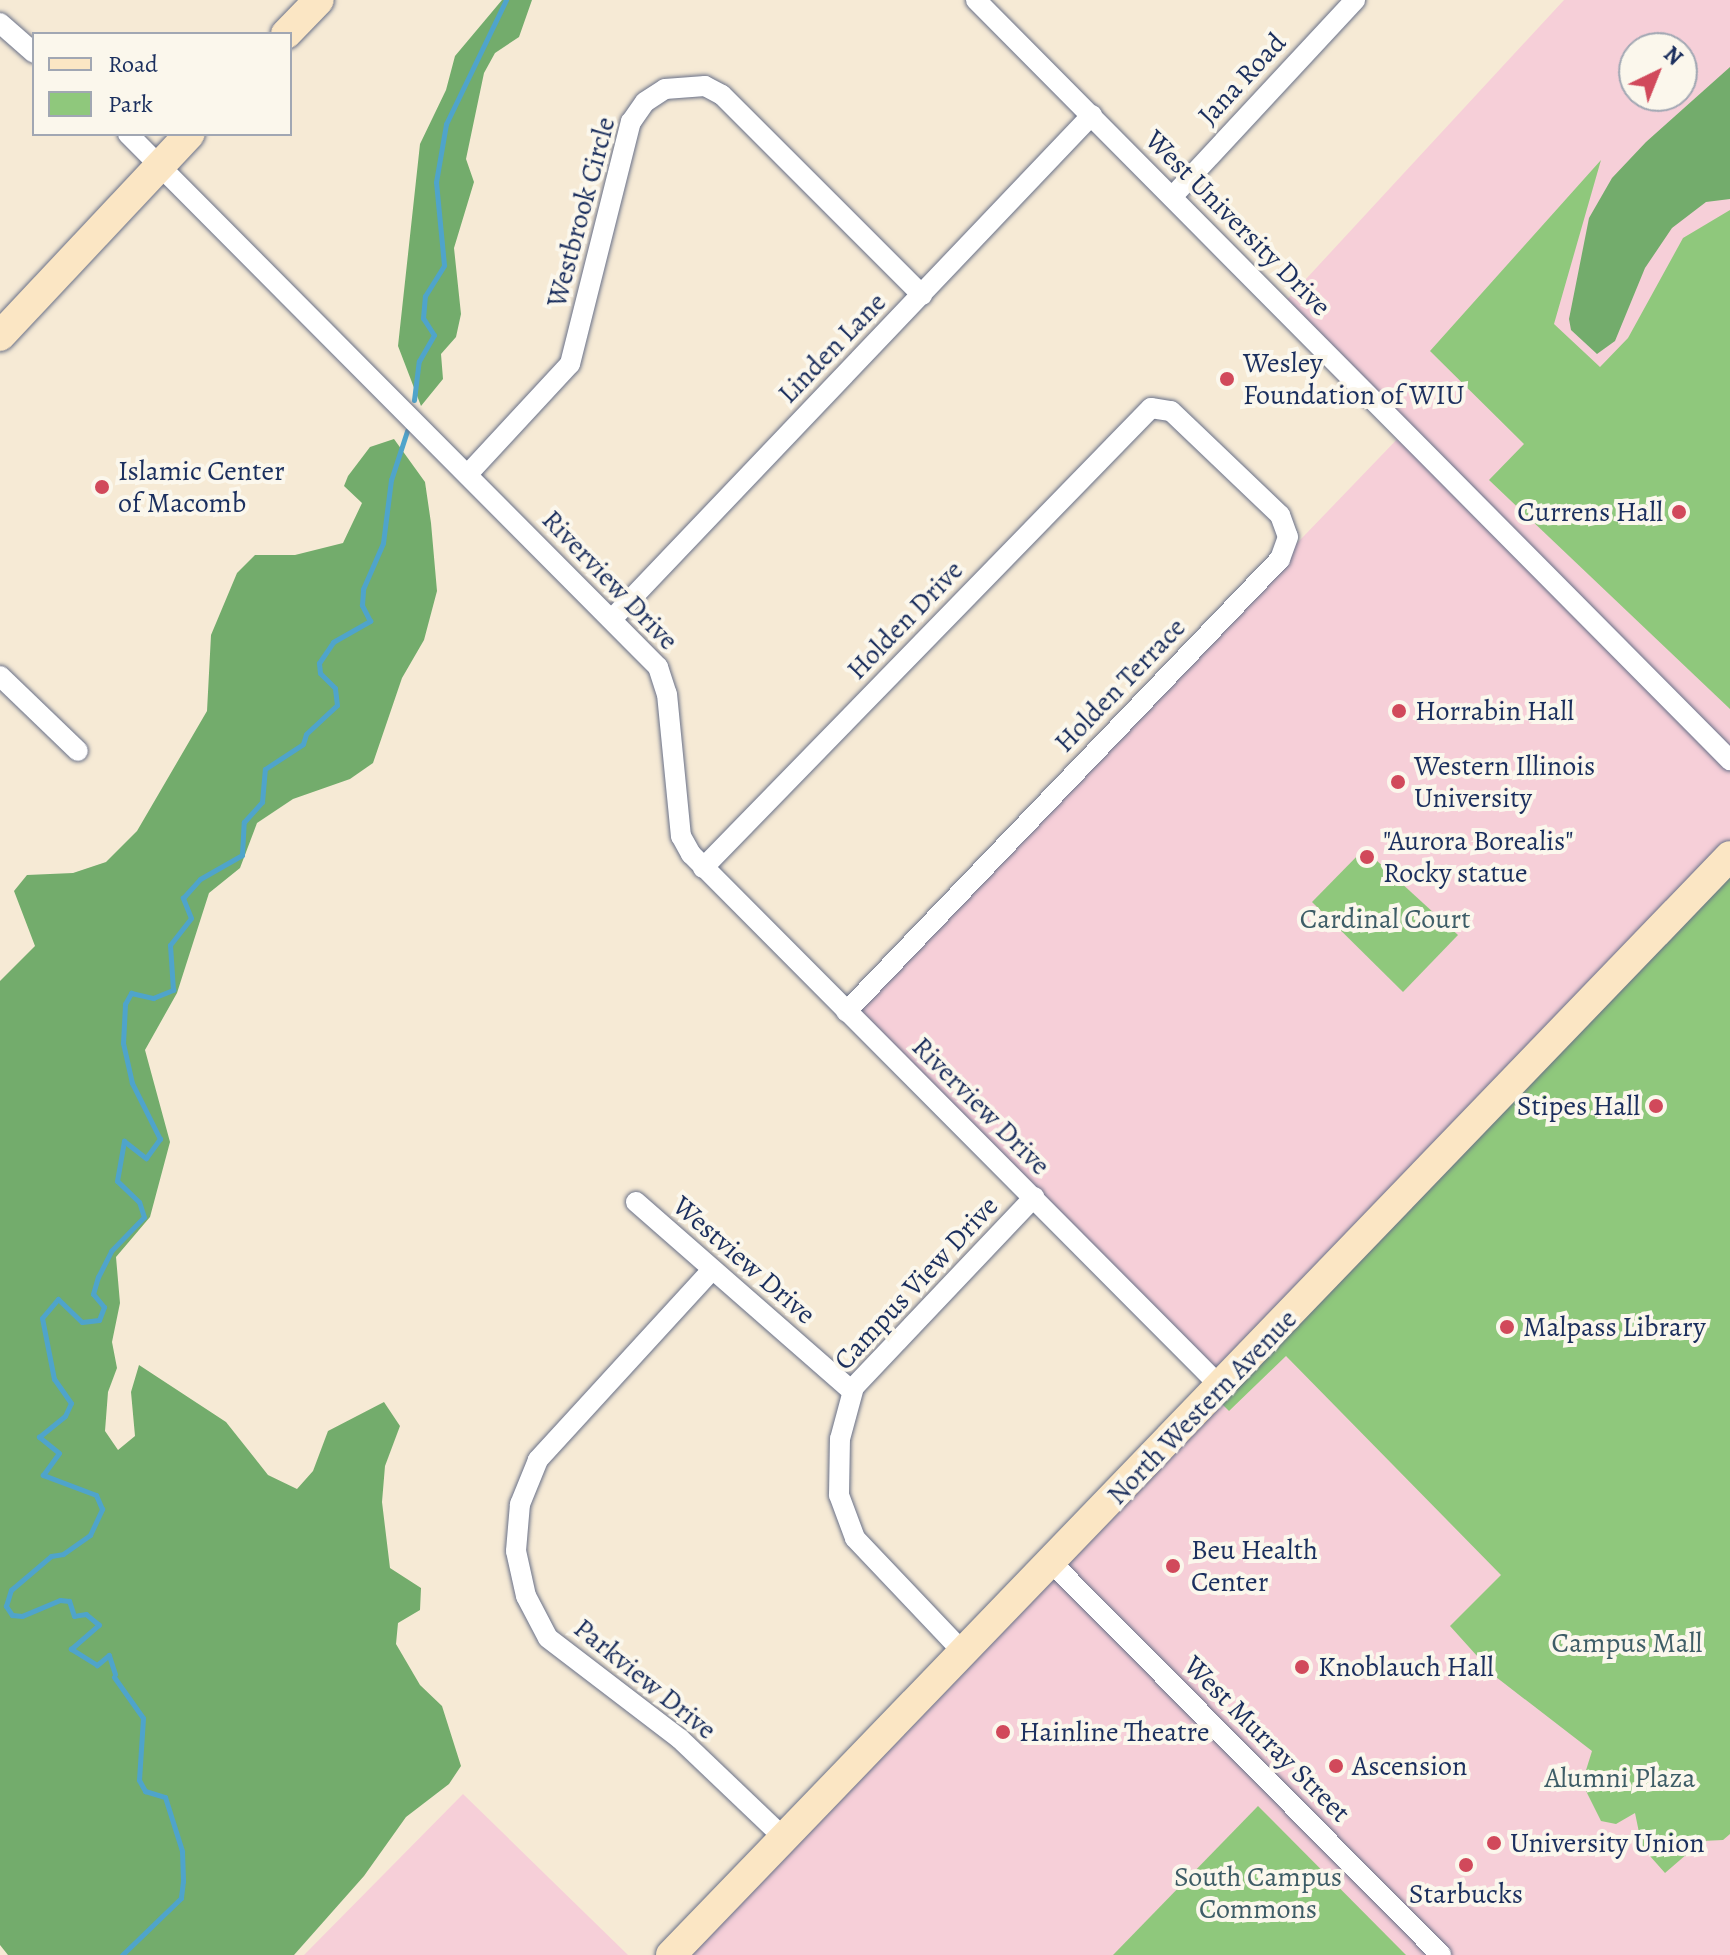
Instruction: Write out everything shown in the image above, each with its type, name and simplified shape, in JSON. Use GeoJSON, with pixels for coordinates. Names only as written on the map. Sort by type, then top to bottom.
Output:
{"type":"FeatureCollection","features":[{"type":"Feature","properties":{"kind":"street"},"geometry":{"type":"LineString","coordinates":[[288,32],[319,0]]}},
{"type":"Feature","properties":{"kind":"street","name":"West University Drive"},"geometry":{"type":"LineString","coordinates":[[976,0],[1730,760]]}},
{"type":"Feature","properties":{"kind":"street","name":"Jana Road"},"geometry":{"type":"LineString","coordinates":[[1172,197],[1355,0]]}},
{"type":"Feature","properties":{"kind":"street"},"geometry":{"type":"LineString","coordinates":[[0,23],[32,51]]}},
{"type":"Feature","properties":{"kind":"street","name":"Westbrook Circle"},"geometry":{"type":"LineString","coordinates":[[468,474],[570,364],[631,122],[645,102],[665,89],[705,86],[722,95],[922,295]]}},
{"type":"Feature","properties":{"kind":"street","name":"Linden Lane"},"geometry":{"type":"LineString","coordinates":[[612,619],[1092,115]]}},
{"type":"Feature","properties":{"kind":"street","name":"Riverview Drive"},"geometry":{"type":"LineString","coordinates":[[130,136],[612,619],[665,680],[681,836],[703,868],[1221,1387]]}},
{"type":"Feature","properties":{"kind":"street"},"geometry":{"type":"LineString","coordinates":[[0,336],[188,136]]}},
{"type":"Feature","properties":{"kind":"street","name":"Holden Terrace"},"geometry":{"type":"LineString","coordinates":[[846,1012],[1285,552],[1287,529],[1280,515],[1171,411],[1161,407],[1147,411]]}},
{"type":"Feature","properties":{"kind":"street","name":"Holden Drive"},"geometry":{"type":"LineString","coordinates":[[703,868],[1147,411]]}},
{"type":"Feature","properties":{"kind":"street"},"geometry":{"type":"LineString","coordinates":[[0,676],[78,751]]}},
{"type":"Feature","properties":{"kind":"street","name":"North Western Avenue"},"geometry":{"type":"LineString","coordinates":[[671,1955],[963,1652],[1053,1564],[1730,856]]}},
{"type":"Feature","properties":{"kind":"street","name":"Campus View Drive"},"geometry":{"type":"LineString","coordinates":[[963,1652],[867,1554],[848,1525],[838,1467],[852,1391],[1034,1197]]}},
{"type":"Feature","properties":{"kind":"street","name":"Westview Drive"},"geometry":{"type":"LineString","coordinates":[[636,1202],[710,1272],[758,1307],[852,1391]]}},
{"type":"Feature","properties":{"kind":"street","name":"Parkview Drive"},"geometry":{"type":"LineString","coordinates":[[710,1272],[538,1460],[518,1516],[519,1574],[548,1638],[680,1739],[784,1838]]}},
{"type":"Feature","properties":{"kind":"street","name":"West Murray Street"},"geometry":{"type":"LineString","coordinates":[[1053,1564],[1441,1955]]}},
{"type":"Feature","properties":{"kind":"shaded area","name":"Western Illinois University"},"geometry":{"type":"Polygon","coordinates":[[[1564,0],[1730,0],[1730,1955],[671,1955],[1221,1387],[846,1012],[1404,432],[1281,306],[1564,0]]]}},
{"type":"Feature","properties":{"kind":"shaded area"},"geometry":{"type":"Polygon","coordinates":[[[463,1794],[628,1955],[304,1955],[463,1794]]]}},
{"type":"Feature","properties":{"kind":"green space"},"geometry":{"type":"Polygon","coordinates":[[[502,0],[532,0],[519,37],[495,53],[484,73],[466,159],[474,182],[454,248],[461,314],[456,337],[441,354],[443,379],[421,406],[398,346],[420,144],[446,90],[455,56],[502,0]]]}},
{"type":"Feature","properties":{"kind":"green space"},"geometry":{"type":"Polygon","coordinates":[[[1730,67],[1730,199],[1706,202],[1672,228],[1645,268],[1615,341],[1597,354],[1571,330],[1569,319],[1589,218],[1612,178],[1646,142],[1680,112],[1698,112],[1698,96],[1730,67]]]}},
{"type":"Feature","properties":{"kind":"green space"},"geometry":{"type":"Polygon","coordinates":[[[1601,160],[1554,324],[1600,367],[1628,338],[1683,238],[1730,210],[1730,709],[1489,480],[1524,444],[1430,351],[1601,160]]]}},
{"type":"Feature","properties":{"kind":"green space"},"geometry":{"type":"Polygon","coordinates":[[[394,439],[425,482],[437,591],[424,640],[402,678],[373,763],[350,779],[293,799],[257,823],[240,868],[209,893],[177,993],[145,1050],[170,1142],[150,1217],[116,1257],[120,1303],[112,1342],[117,1368],[108,1392],[105,1431],[118,1450],[135,1436],[131,1392],[139,1365],[226,1422],[268,1475],[297,1489],[313,1471],[328,1431],[384,1402],[400,1426],[385,1466],[382,1502],[390,1568],[421,1588],[420,1610],[398,1623],[396,1644],[420,1685],[442,1706],[461,1766],[449,1784],[406,1817],[364,1876],[294,1955],[8,1955],[0,1945],[0,981],[35,946],[14,891],[27,875],[73,873],[106,862],[137,831],[207,711],[211,635],[237,573],[255,555],[295,555],[343,543],[362,503],[344,486],[348,476],[370,447],[394,439]]]}},
{"type":"Feature","properties":{"kind":"green space","name":"Cardinal Court"},"geometry":{"type":"Polygon","coordinates":[[[1364,849],[1458,935],[1403,992],[1312,902],[1364,849]]]}},
{"type":"Feature","properties":{"kind":"green space"},"geometry":{"type":"Polygon","coordinates":[[[1730,856],[1730,1834],[1723,1840],[1702,1841],[1665,1873],[1642,1847],[1635,1813],[1616,1824],[1601,1821],[1582,1783],[1592,1751],[1496,1677],[1450,1626],[1501,1575],[1286,1356],[1229,1411],[1213,1395],[1730,856]]]}},
{"type":"Feature","properties":{"kind":"green space","name":"South Campus Commons"},"geometry":{"type":"Polygon","coordinates":[[[1258,1806],[1406,1955],[1113,1955],[1258,1806]]]}},
{"type":"Feature","properties":{"kind":"waterway"},"geometry":{"type":"LineString","coordinates":[[414,400],[419,361],[434,335],[423,318],[425,296],[444,265],[436,182],[446,124],[506,0]]}},
{"type":"Feature","properties":{"kind":"waterway"},"geometry":{"type":"LineString","coordinates":[[115,1674],[109,1655],[97,1665],[71,1649],[99,1625],[86,1614],[74,1616],[69,1601],[60,1600],[22,1616],[12,1615],[6,1606],[11,1590],[51,1556],[63,1554],[90,1535],[102,1509],[96,1495],[43,1475],[59,1453],[39,1437],[65,1416],[71,1403],[54,1379],[42,1318],[58,1299],[82,1322],[99,1320],[104,1307],[93,1294],[98,1277],[111,1251],[144,1217],[139,1202],[117,1181],[124,1141],[146,1158],[160,1139],[132,1083],[123,1043],[125,1004],[131,993],[153,998],[173,990],[170,945],[191,918],[183,898],[200,879],[242,855],[244,822],[262,802],[265,769],[303,744],[306,734],[337,705],[335,688],[320,673],[319,663],[333,642],[370,621],[362,605],[363,589],[383,543],[391,480],[407,431]]}},
{"type":"Feature","properties":{"kind":"waterway"},"geometry":{"type":"LineString","coordinates":[[114,1677],[143,1718],[139,1780],[145,1791],[165,1797],[182,1851],[183,1881],[181,1898],[122,1955]]}},
{"type":"Feature","properties":{"kind":"place","name":"Wesley Foundation of WIU"},"geometry":{"type":"Point","coordinates":[1227,379]}},
{"type":"Feature","properties":{"kind":"place","name":"Islamic Center of Macomb"},"geometry":{"type":"Point","coordinates":[102,487]}},
{"type":"Feature","properties":{"kind":"place","name":"Currens Hall"},"geometry":{"type":"Point","coordinates":[1679,512]}},
{"type":"Feature","properties":{"kind":"place","name":"Horrabin Hall"},"geometry":{"type":"Point","coordinates":[1399,711]}},
{"type":"Feature","properties":{"kind":"place","name":"Western Illinois University"},"geometry":{"type":"Point","coordinates":[1398,782]}},
{"type":"Feature","properties":{"kind":"place","name":"\"Aurora Borealis\" Rocky statue"},"geometry":{"type":"Point","coordinates":[1367,857]}},
{"type":"Feature","properties":{"kind":"place","name":"Stipes Hall"},"geometry":{"type":"Point","coordinates":[1656,1106]}},
{"type":"Feature","properties":{"kind":"place","name":"Malpass Library"},"geometry":{"type":"Point","coordinates":[1507,1327]}},
{"type":"Feature","properties":{"kind":"place","name":"Beu Health Center"},"geometry":{"type":"Point","coordinates":[1173,1566]}},
{"type":"Feature","properties":{"kind":"place","name":"Knoblauch Hall"},"geometry":{"type":"Point","coordinates":[1302,1667]}},
{"type":"Feature","properties":{"kind":"place","name":"Hainline Theatre"},"geometry":{"type":"Point","coordinates":[1003,1732]}},
{"type":"Feature","properties":{"kind":"place","name":"Ascension"},"geometry":{"type":"Point","coordinates":[1336,1766]}},
{"type":"Feature","properties":{"kind":"place","name":"University Union"},"geometry":{"type":"Point","coordinates":[1494,1843]}},
{"type":"Feature","properties":{"kind":"place","name":"Starbucks"},"geometry":{"type":"Point","coordinates":[1466,1865]}},
{"type":"Feature","properties":{"kind":"park label","name":"Campus Mall"},"geometry":{"type":"Point","coordinates":[1627,1643]}},
{"type":"Feature","properties":{"kind":"park label","name":"Alumni Plaza"},"geometry":{"type":"Point","coordinates":[1620,1778]}}]}
